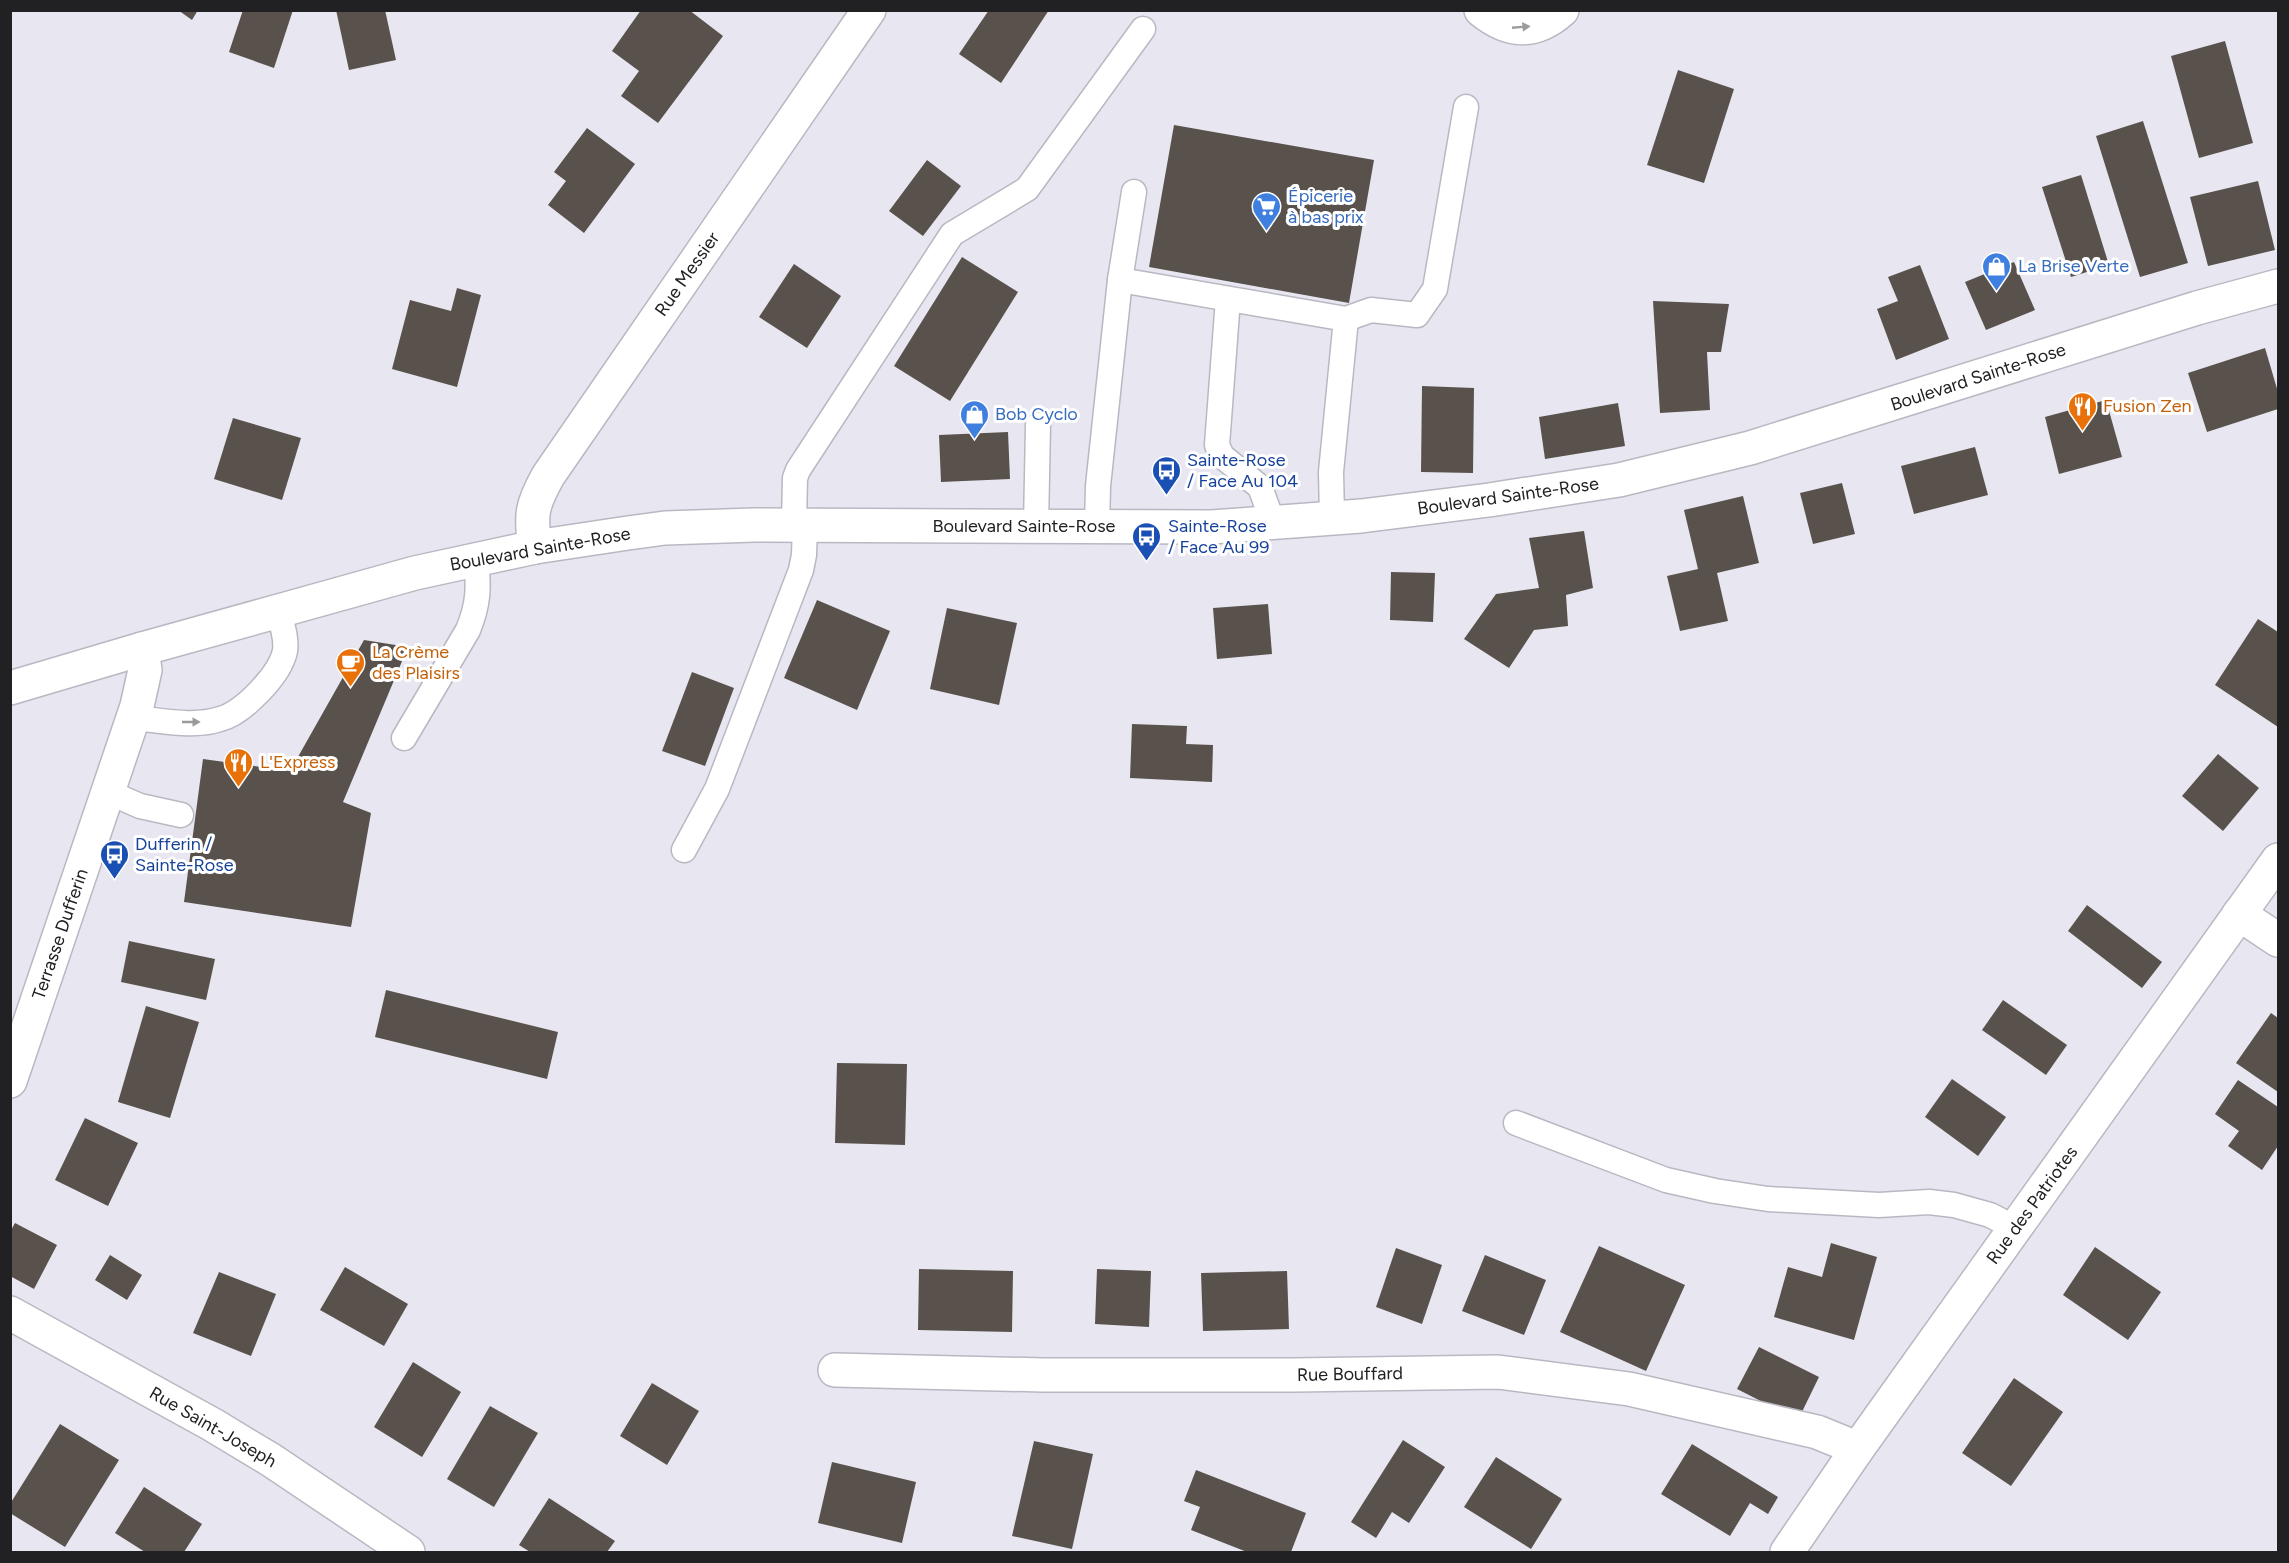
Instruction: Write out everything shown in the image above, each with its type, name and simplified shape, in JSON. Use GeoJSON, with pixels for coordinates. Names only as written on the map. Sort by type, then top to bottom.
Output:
{"type":"FeatureCollection","features":[{"type":"Feature","properties":{"kind":"street","name":"Rue Messier"},"geometry":{"type":"LineString","coordinates":[[535,547],[532,512],[538,493],[548,476],[869,10]]}},
{"type":"Feature","properties":{"kind":"street"},"geometry":{"type":"LineString","coordinates":[[1481,10],[1495,22],[1508,27],[1520,28],[1540,23],[1562,10]]}},
{"type":"Feature","properties":{"kind":"street","name":"Boulevard Sainte-Rose"},"geometry":{"type":"LineString","coordinates":[[10,688],[415,573],[535,547],[665,528],[799,525],[1212,527],[1361,516],[1534,494],[1659,471],[1750,448],[2187,311],[2278,286]]}},
{"type":"Feature","properties":{"kind":"street","name":"Terrasse Dufferin"},"geometry":{"type":"LineString","coordinates":[[10,1081],[133,718],[145,670],[142,649]]}},
{"type":"Feature","properties":{"kind":"street","name":"Rue des Patriotes"},"geometry":{"type":"LineString","coordinates":[[1787,1552],[1856,1451],[2278,860]]}},
{"type":"Feature","properties":{"kind":"street"},"geometry":{"type":"LineString","coordinates":[[2239,914],[2278,940]]}},
{"type":"Feature","properties":{"kind":"street","name":"Rue Saint-Joseph"},"geometry":{"type":"LineString","coordinates":[[10,1313],[213,1425],[271,1460],[408,1552]]}},
{"type":"Feature","properties":{"kind":"street","name":"Rue Bouffard"},"geometry":{"type":"LineString","coordinates":[[835,1370],[1294,1375],[1498,1372],[1629,1389],[1817,1432],[1844,1443],[1856,1451]]}},
{"type":"Feature","properties":{"kind":"lane"},"geometry":{"type":"LineString","coordinates":[[684,850],[717,789],[801,570],[804,555],[795,478],[798,470],[952,234],[1027,189],[1143,29]]}},
{"type":"Feature","properties":{"kind":"lane"},"geometry":{"type":"LineString","coordinates":[[1120,280],[1346,319],[1371,310],[1417,315],[1435,289],[1466,107]]}},
{"type":"Feature","properties":{"kind":"lane"},"geometry":{"type":"LineString","coordinates":[[1097,527],[1098,486],[1120,280],[1134,192]]}},
{"type":"Feature","properties":{"kind":"lane"},"geometry":{"type":"LineString","coordinates":[[1228,299],[1216,445],[1222,456],[1260,487],[1268,509],[1269,523]]}},
{"type":"Feature","properties":{"kind":"lane"},"geometry":{"type":"LineString","coordinates":[[1332,517],[1331,472],[1346,319]]}},
{"type":"Feature","properties":{"kind":"lane"},"geometry":{"type":"LineString","coordinates":[[1036,527],[1038,425]]}},
{"type":"Feature","properties":{"kind":"lane"},"geometry":{"type":"LineString","coordinates":[[404,738],[474,616],[479,589],[476,559]]}},
{"type":"Feature","properties":{"kind":"lane"},"geometry":{"type":"LineString","coordinates":[[133,718],[194,723],[220,719],[234,713],[267,683],[282,660],[286,641],[278,611]]}},
{"type":"Feature","properties":{"kind":"lane"},"geometry":{"type":"LineString","coordinates":[[108,792],[140,806],[181,815]]}},
{"type":"Feature","properties":{"kind":"lane"},"geometry":{"type":"LineString","coordinates":[[1516,1123],[1666,1180],[1715,1191],[1768,1199],[1879,1205],[1929,1202],[1954,1205],[1989,1215],[2015,1228]]}},
{"type":"Feature","properties":{"kind":"building"},"geometry":{"type":"Polygon","coordinates":[[[178,10],[198,10],[192,20],[178,10]]]}},
{"type":"Feature","properties":{"kind":"building"},"geometry":{"type":"Polygon","coordinates":[[[243,10],[293,10],[274,68],[229,52],[243,10]]]}},
{"type":"Feature","properties":{"kind":"building"},"geometry":{"type":"Polygon","coordinates":[[[336,10],[385,10],[396,60],[349,70],[336,10]]]}},
{"type":"Feature","properties":{"kind":"building"},"geometry":{"type":"Polygon","coordinates":[[[641,10],[689,10],[723,36],[658,123],[621,96],[639,71],[612,51],[641,10]]]}},
{"type":"Feature","properties":{"kind":"building"},"geometry":{"type":"Polygon","coordinates":[[[989,10],[1049,10],[1001,83],[959,54],[989,10]]]}},
{"type":"Feature","properties":{"kind":"building"},"geometry":{"type":"Polygon","coordinates":[[[2225,41],[2253,143],[2199,158],[2171,56],[2225,41]]]}},
{"type":"Feature","properties":{"kind":"building"},"geometry":{"type":"Polygon","coordinates":[[[1678,70],[1734,89],[1704,183],[1647,165],[1678,70]]]}},
{"type":"Feature","properties":{"kind":"building"},"geometry":{"type":"Polygon","coordinates":[[[2143,121],[2188,263],[2140,277],[2096,136],[2143,121]]]}},
{"type":"Feature","properties":{"kind":"building"},"geometry":{"type":"Polygon","coordinates":[[[1174,125],[1374,160],[1349,303],[1149,267],[1174,125]]]}},
{"type":"Feature","properties":{"kind":"building"},"geometry":{"type":"Polygon","coordinates":[[[587,128],[635,164],[584,233],[548,205],[566,181],[554,172],[587,128]]]}},
{"type":"Feature","properties":{"kind":"building"},"geometry":{"type":"Polygon","coordinates":[[[927,160],[961,186],[923,236],[889,211],[927,160]]]}},
{"type":"Feature","properties":{"kind":"building"},"geometry":{"type":"Polygon","coordinates":[[[2081,175],[2109,265],[2071,277],[2042,187],[2081,175]]]}},
{"type":"Feature","properties":{"kind":"building"},"geometry":{"type":"Polygon","coordinates":[[[2258,181],[2275,250],[2208,266],[2190,197],[2258,181]]]}},
{"type":"Feature","properties":{"kind":"building"},"geometry":{"type":"Polygon","coordinates":[[[962,257],[1018,292],[950,401],[894,366],[962,257]]]}},
{"type":"Feature","properties":{"kind":"building"},"geometry":{"type":"Polygon","coordinates":[[[2014,262],[2035,310],[1986,330],[1965,282],[2014,262]]]}},
{"type":"Feature","properties":{"kind":"building"},"geometry":{"type":"Polygon","coordinates":[[[794,264],[841,296],[807,348],[759,317],[794,264]]]}},
{"type":"Feature","properties":{"kind":"building"},"geometry":{"type":"Polygon","coordinates":[[[1920,265],[1949,339],[1896,360],[1877,309],[1898,301],[1888,277],[1920,265]]]}},
{"type":"Feature","properties":{"kind":"building"},"geometry":{"type":"Polygon","coordinates":[[[457,288],[481,295],[457,387],[392,369],[410,300],[451,311],[457,288]]]}},
{"type":"Feature","properties":{"kind":"building"},"geometry":{"type":"Polygon","coordinates":[[[1653,301],[1729,304],[1721,352],[1707,352],[1710,410],[1660,413],[1653,301]]]}},
{"type":"Feature","properties":{"kind":"building"},"geometry":{"type":"Polygon","coordinates":[[[2265,348],[2278,392],[2278,409],[2207,432],[2188,373],[2265,348]]]}},
{"type":"Feature","properties":{"kind":"building"},"geometry":{"type":"Polygon","coordinates":[[[1422,386],[1474,388],[1473,473],[1421,472],[1422,386]]]}},
{"type":"Feature","properties":{"kind":"building"},"geometry":{"type":"Polygon","coordinates":[[[2106,400],[2122,457],[2059,474],[2045,417],[2106,400]]]}},
{"type":"Feature","properties":{"kind":"building"},"geometry":{"type":"Polygon","coordinates":[[[1618,403],[1625,446],[1545,459],[1539,417],[1618,403]]]}},
{"type":"Feature","properties":{"kind":"building"},"geometry":{"type":"Polygon","coordinates":[[[233,418],[301,438],[282,500],[214,479],[233,418]]]}},
{"type":"Feature","properties":{"kind":"building"},"geometry":{"type":"Polygon","coordinates":[[[1008,432],[1010,479],[941,482],[939,435],[1008,432]]]}},
{"type":"Feature","properties":{"kind":"building"},"geometry":{"type":"Polygon","coordinates":[[[1975,447],[1988,495],[1914,514],[1901,466],[1975,447]]]}},
{"type":"Feature","properties":{"kind":"building"},"geometry":{"type":"Polygon","coordinates":[[[1842,483],[1855,534],[1813,544],[1800,493],[1842,483]]]}},
{"type":"Feature","properties":{"kind":"building"},"geometry":{"type":"Polygon","coordinates":[[[1743,496],[1759,563],[1717,573],[1728,621],[1680,631],[1667,576],[1698,569],[1684,510],[1743,496]]]}},
{"type":"Feature","properties":{"kind":"building"},"geometry":{"type":"Polygon","coordinates":[[[1584,531],[1593,588],[1566,595],[1568,626],[1534,630],[1509,668],[1464,639],[1496,594],[1539,588],[1529,538],[1584,531]]]}},
{"type":"Feature","properties":{"kind":"building"},"geometry":{"type":"Polygon","coordinates":[[[1391,572],[1435,573],[1433,622],[1390,620],[1391,572]]]}},
{"type":"Feature","properties":{"kind":"building"},"geometry":{"type":"Polygon","coordinates":[[[817,600],[890,631],[857,710],[784,678],[817,600]]]}},
{"type":"Feature","properties":{"kind":"building"},"geometry":{"type":"Polygon","coordinates":[[[1268,604],[1272,654],[1217,659],[1213,608],[1268,604]]]}},
{"type":"Feature","properties":{"kind":"building"},"geometry":{"type":"Polygon","coordinates":[[[947,608],[1017,623],[999,705],[930,689],[947,608]]]}},
{"type":"Feature","properties":{"kind":"building"},"geometry":{"type":"Polygon","coordinates":[[[2258,619],[2278,632],[2278,727],[2215,685],[2258,619]]]}},
{"type":"Feature","properties":{"kind":"building"},"geometry":{"type":"Polygon","coordinates":[[[364,640],[408,647],[343,802],[371,813],[351,927],[184,902],[203,759],[290,771],[364,640]]]}},
{"type":"Feature","properties":{"kind":"building"},"geometry":{"type":"Polygon","coordinates":[[[692,672],[734,688],[705,766],[662,751],[692,672]]]}},
{"type":"Feature","properties":{"kind":"building"},"geometry":{"type":"Polygon","coordinates":[[[1132,724],[1187,726],[1186,744],[1213,745],[1212,782],[1130,778],[1132,724]]]}},
{"type":"Feature","properties":{"kind":"building"},"geometry":{"type":"Polygon","coordinates":[[[2218,754],[2259,788],[2223,831],[2182,796],[2218,754]]]}},
{"type":"Feature","properties":{"kind":"building"},"geometry":{"type":"Polygon","coordinates":[[[2087,905],[2162,962],[2142,988],[2068,931],[2087,905]]]}},
{"type":"Feature","properties":{"kind":"building"},"geometry":{"type":"Polygon","coordinates":[[[129,941],[215,959],[206,1000],[121,982],[129,941]]]}},
{"type":"Feature","properties":{"kind":"building"},"geometry":{"type":"Polygon","coordinates":[[[386,990],[558,1032],[547,1079],[375,1037],[386,990]]]}},
{"type":"Feature","properties":{"kind":"building"},"geometry":{"type":"Polygon","coordinates":[[[2003,1000],[2067,1045],[2046,1075],[1982,1030],[2003,1000]]]}},
{"type":"Feature","properties":{"kind":"building"},"geometry":{"type":"Polygon","coordinates":[[[146,1006],[199,1022],[170,1118],[118,1102],[146,1006]]]}},
{"type":"Feature","properties":{"kind":"building"},"geometry":{"type":"Polygon","coordinates":[[[2271,1013],[2278,1018],[2278,1092],[2236,1063],[2271,1013]]]}},
{"type":"Feature","properties":{"kind":"building"},"geometry":{"type":"Polygon","coordinates":[[[837,1063],[907,1064],[905,1145],[835,1143],[837,1063]]]}},
{"type":"Feature","properties":{"kind":"building"},"geometry":{"type":"Polygon","coordinates":[[[1952,1079],[2006,1117],[1978,1156],[1925,1117],[1952,1079]]]}},
{"type":"Feature","properties":{"kind":"building"},"geometry":{"type":"Polygon","coordinates":[[[2238,1080],[2278,1107],[2278,1146],[2262,1170],[2228,1146],[2239,1131],[2215,1114],[2238,1080]]]}},
{"type":"Feature","properties":{"kind":"building"},"geometry":{"type":"Polygon","coordinates":[[[85,1118],[138,1143],[108,1206],[55,1180],[85,1118]]]}},
{"type":"Feature","properties":{"kind":"building"},"geometry":{"type":"Polygon","coordinates":[[[15,1223],[57,1245],[34,1289],[10,1276],[10,1232],[15,1223]]]}},
{"type":"Feature","properties":{"kind":"building"},"geometry":{"type":"Polygon","coordinates":[[[1831,1243],[1877,1257],[1854,1340],[1774,1317],[1788,1267],[1822,1277],[1831,1243]]]}},
{"type":"Feature","properties":{"kind":"building"},"geometry":{"type":"Polygon","coordinates":[[[1599,1246],[1685,1285],[1646,1371],[1560,1332],[1599,1246]]]}},
{"type":"Feature","properties":{"kind":"building"},"geometry":{"type":"Polygon","coordinates":[[[2095,1247],[2161,1292],[2128,1340],[2063,1295],[2095,1247]]]}},
{"type":"Feature","properties":{"kind":"building"},"geometry":{"type":"Polygon","coordinates":[[[1396,1248],[1442,1265],[1422,1324],[1376,1307],[1396,1248]]]}},
{"type":"Feature","properties":{"kind":"building"},"geometry":{"type":"Polygon","coordinates":[[[110,1255],[142,1275],[127,1300],[95,1280],[110,1255]]]}},
{"type":"Feature","properties":{"kind":"building"},"geometry":{"type":"Polygon","coordinates":[[[1485,1255],[1546,1280],[1524,1335],[1462,1311],[1485,1255]]]}},
{"type":"Feature","properties":{"kind":"building"},"geometry":{"type":"Polygon","coordinates":[[[345,1267],[408,1304],[384,1346],[320,1310],[345,1267]]]}},
{"type":"Feature","properties":{"kind":"building"},"geometry":{"type":"Polygon","coordinates":[[[919,1269],[1013,1271],[1012,1332],[918,1330],[919,1269]]]}},
{"type":"Feature","properties":{"kind":"building"},"geometry":{"type":"Polygon","coordinates":[[[1097,1269],[1151,1271],[1149,1327],[1095,1324],[1097,1269]]]}},
{"type":"Feature","properties":{"kind":"building"},"geometry":{"type":"Polygon","coordinates":[[[1287,1271],[1289,1329],[1203,1331],[1201,1273],[1287,1271]]]}},
{"type":"Feature","properties":{"kind":"building"},"geometry":{"type":"Polygon","coordinates":[[[219,1272],[276,1294],[251,1356],[193,1333],[219,1272]]]}},
{"type":"Feature","properties":{"kind":"building"},"geometry":{"type":"Polygon","coordinates":[[[1759,1347],[1819,1377],[1798,1420],[1737,1389],[1759,1347]]]}},
{"type":"Feature","properties":{"kind":"building"},"geometry":{"type":"Polygon","coordinates":[[[413,1362],[461,1392],[422,1457],[374,1427],[413,1362]]]}},
{"type":"Feature","properties":{"kind":"building"},"geometry":{"type":"Polygon","coordinates":[[[2014,1378],[2063,1412],[2011,1486],[1962,1453],[2014,1378]]]}},
{"type":"Feature","properties":{"kind":"building"},"geometry":{"type":"Polygon","coordinates":[[[652,1383],[699,1411],[667,1465],[620,1436],[652,1383]]]}},
{"type":"Feature","properties":{"kind":"building"},"geometry":{"type":"Polygon","coordinates":[[[490,1406],[538,1433],[494,1507],[447,1479],[490,1406]]]}},
{"type":"Feature","properties":{"kind":"building"},"geometry":{"type":"Polygon","coordinates":[[[60,1424],[119,1460],[65,1547],[10,1513],[10,1504],[60,1424]]]}},
{"type":"Feature","properties":{"kind":"building"},"geometry":{"type":"Polygon","coordinates":[[[1403,1440],[1445,1467],[1409,1523],[1392,1512],[1376,1538],[1351,1522],[1403,1440]]]}},
{"type":"Feature","properties":{"kind":"building"},"geometry":{"type":"Polygon","coordinates":[[[1034,1441],[1093,1454],[1072,1549],[1012,1536],[1034,1441]]]}},
{"type":"Feature","properties":{"kind":"building"},"geometry":{"type":"Polygon","coordinates":[[[1692,1444],[1778,1497],[1768,1514],[1750,1503],[1730,1536],[1661,1494],[1692,1444]]]}},
{"type":"Feature","properties":{"kind":"building"},"geometry":{"type":"Polygon","coordinates":[[[1496,1457],[1562,1499],[1531,1549],[1464,1507],[1496,1457]]]}},
{"type":"Feature","properties":{"kind":"building"},"geometry":{"type":"Polygon","coordinates":[[[832,1462],[916,1482],[902,1543],[818,1523],[832,1462]]]}},
{"type":"Feature","properties":{"kind":"building"},"geometry":{"type":"Polygon","coordinates":[[[1196,1470],[1306,1513],[1291,1552],[1247,1552],[1191,1530],[1200,1507],[1184,1501],[1196,1470]]]}},
{"type":"Feature","properties":{"kind":"building"},"geometry":{"type":"Polygon","coordinates":[[[144,1487],[202,1524],[184,1552],[145,1552],[115,1533],[144,1487]]]}},
{"type":"Feature","properties":{"kind":"building"},"geometry":{"type":"Polygon","coordinates":[[[549,1498],[615,1541],[607,1552],[530,1552],[519,1545],[549,1498]]]}},
{"type":"Feature","properties":{"kind":"place","name":"Épicerie à bas prix"},"geometry":{"type":"Point","coordinates":[1267,232]}},
{"type":"Feature","properties":{"kind":"place","name":"La Brise Verte"},"geometry":{"type":"Point","coordinates":[1997,292]}},
{"type":"Feature","properties":{"kind":"place","name":"Fusion Zen"},"geometry":{"type":"Point","coordinates":[2082,432]}},
{"type":"Feature","properties":{"kind":"place","name":"Bob Cyclo"},"geometry":{"type":"Point","coordinates":[974,440]}},
{"type":"Feature","properties":{"kind":"place","name":"Sainte-Rose / Face Au 104"},"geometry":{"type":"Point","coordinates":[1166,496]}},
{"type":"Feature","properties":{"kind":"place","name":"Sainte-Rose / Face Au 99"},"geometry":{"type":"Point","coordinates":[1147,562]}},
{"type":"Feature","properties":{"kind":"place","name":"La Crème des Plaisirs"},"geometry":{"type":"Point","coordinates":[351,688]}},
{"type":"Feature","properties":{"kind":"place","name":"L'Express"},"geometry":{"type":"Point","coordinates":[239,788]}},
{"type":"Feature","properties":{"kind":"place","name":"Dufferin / Sainte-Rose"},"geometry":{"type":"Point","coordinates":[114,880]}}]}
